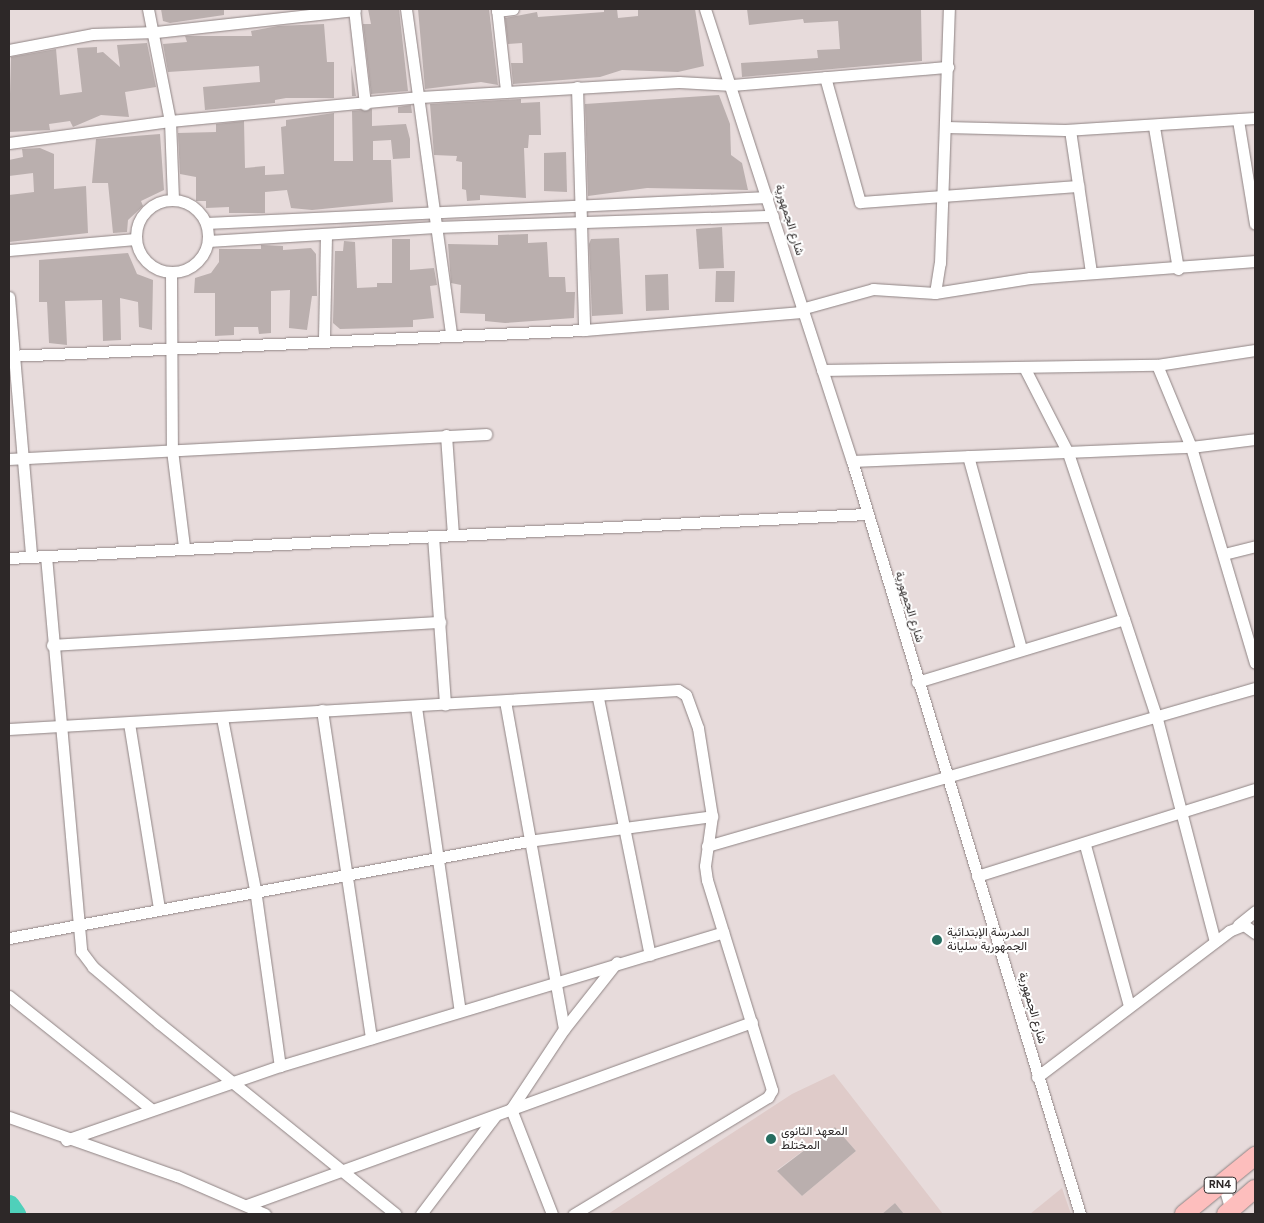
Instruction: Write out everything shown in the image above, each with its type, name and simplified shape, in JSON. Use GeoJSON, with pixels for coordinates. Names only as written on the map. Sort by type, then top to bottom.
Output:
{"type":"FeatureCollection","features":[{"type":"Feature","properties":{"kind":"main road","name":"RN4"},"geometry":{"type":"LineString","coordinates":[[1184,1214],[1255,1156]]}},
{"type":"Feature","properties":{"kind":"main road","name":"RN4"},"geometry":{"type":"LineString","coordinates":[[1230,1213],[1255,1188]]}},
{"type":"Feature","properties":{"kind":"street"},"geometry":{"type":"LineString","coordinates":[[148,9],[156,32],[170,121],[173,200]]}},
{"type":"Feature","properties":{"kind":"street"},"geometry":{"type":"LineString","coordinates":[[9,50],[102,34],[156,32],[355,9],[365,104]]}},
{"type":"Feature","properties":{"kind":"street"},"geometry":{"type":"LineString","coordinates":[[406,9],[420,97],[451,334]]}},
{"type":"Feature","properties":{"kind":"street"},"geometry":{"type":"LineString","coordinates":[[506,92],[497,10],[512,9]]}},
{"type":"Feature","properties":{"kind":"street","name":"شارع الجمهورية"},"geometry":{"type":"LineString","coordinates":[[705,9],[732,84],[802,311],[852,461],[866,514],[1080,1214]]}},
{"type":"Feature","properties":{"kind":"street"},"geometry":{"type":"LineString","coordinates":[[935,293],[944,196],[949,9]]}},
{"type":"Feature","properties":{"kind":"street"},"geometry":{"type":"LineString","coordinates":[[9,142],[170,121],[365,104],[420,97],[686,82],[732,84],[948,67]]}},
{"type":"Feature","properties":{"kind":"street"},"geometry":{"type":"LineString","coordinates":[[825,77],[860,202],[1078,186]]}},
{"type":"Feature","properties":{"kind":"street"},"geometry":{"type":"LineString","coordinates":[[577,87],[578,222],[584,330]]}},
{"type":"Feature","properties":{"kind":"street"},"geometry":{"type":"LineString","coordinates":[[946,127],[1070,130],[1154,127],[1255,118]]}},
{"type":"Feature","properties":{"kind":"street"},"geometry":{"type":"LineString","coordinates":[[1238,120],[1255,224]]}},
{"type":"Feature","properties":{"kind":"street"},"geometry":{"type":"LineString","coordinates":[[1154,127],[1178,269]]}},
{"type":"Feature","properties":{"kind":"street"},"geometry":{"type":"LineString","coordinates":[[1070,130],[1091,272]]}},
{"type":"Feature","properties":{"kind":"street"},"geometry":{"type":"LineString","coordinates":[[206,223],[578,203],[768,197]]}},
{"type":"Feature","properties":{"kind":"street"},"geometry":{"type":"LineString","coordinates":[[173,200],[198,211],[206,223],[208,241],[197,262],[171,272],[146,261],[136,239],[139,221],[147,210],[173,200]]}},
{"type":"Feature","properties":{"kind":"street"},"geometry":{"type":"LineString","coordinates":[[208,241],[436,227],[773,216]]}},
{"type":"Feature","properties":{"kind":"street"},"geometry":{"type":"LineString","coordinates":[[324,339],[326,234]]}},
{"type":"Feature","properties":{"kind":"street"},"geometry":{"type":"LineString","coordinates":[[9,250],[136,239]]}},
{"type":"Feature","properties":{"kind":"street"},"geometry":{"type":"LineString","coordinates":[[12,356],[324,339],[584,330],[802,311],[873,289],[935,293],[1091,272],[1178,269],[1255,261]]}},
{"type":"Feature","properties":{"kind":"street"},"geometry":{"type":"LineString","coordinates":[[171,272],[172,450],[184,546]]}},
{"type":"Feature","properties":{"kind":"street"},"geometry":{"type":"LineString","coordinates":[[9,297],[12,356],[25,458],[31,556]]}},
{"type":"Feature","properties":{"kind":"street"},"geometry":{"type":"LineString","coordinates":[[822,370],[1157,365],[1255,350]]}},
{"type":"Feature","properties":{"kind":"street"},"geometry":{"type":"LineString","coordinates":[[1157,365],[1191,447],[1252,636],[1255,663]]}},
{"type":"Feature","properties":{"kind":"street"},"geometry":{"type":"LineString","coordinates":[[1024,367],[1068,453],[1157,719],[1215,942]]}},
{"type":"Feature","properties":{"kind":"street"},"geometry":{"type":"LineString","coordinates":[[9,459],[486,434]]}},
{"type":"Feature","properties":{"kind":"street"},"geometry":{"type":"LineString","coordinates":[[446,435],[453,535]]}},
{"type":"Feature","properties":{"kind":"street"},"geometry":{"type":"LineString","coordinates":[[852,461],[1191,447],[1255,439]]}},
{"type":"Feature","properties":{"kind":"street"},"geometry":{"type":"LineString","coordinates":[[968,456],[1021,648]]}},
{"type":"Feature","properties":{"kind":"street"},"geometry":{"type":"LineString","coordinates":[[9,558],[184,546],[433,536],[866,514]]}},
{"type":"Feature","properties":{"kind":"street"},"geometry":{"type":"LineString","coordinates":[[433,536],[446,704]]}},
{"type":"Feature","properties":{"kind":"street"},"geometry":{"type":"LineString","coordinates":[[1224,554],[1255,546]]}},
{"type":"Feature","properties":{"kind":"street"},"geometry":{"type":"LineString","coordinates":[[46,556],[75,924],[81,951],[93,967],[396,1214]]}},
{"type":"Feature","properties":{"kind":"street"},"geometry":{"type":"LineString","coordinates":[[917,682],[1021,648],[1124,620]]}},
{"type":"Feature","properties":{"kind":"street"},"geometry":{"type":"LineString","coordinates":[[52,645],[440,622]]}},
{"type":"Feature","properties":{"kind":"street"},"geometry":{"type":"LineString","coordinates":[[707,846],[1157,719],[1255,688]]}},
{"type":"Feature","properties":{"kind":"street"},"geometry":{"type":"LineString","coordinates":[[9,729],[222,718],[322,710],[598,698],[678,690],[690,699],[712,816],[707,846],[707,880],[772,1083],[768,1097],[574,1214]]}},
{"type":"Feature","properties":{"kind":"street"},"geometry":{"type":"LineString","coordinates":[[598,698],[622,829],[650,955]]}},
{"type":"Feature","properties":{"kind":"street"},"geometry":{"type":"LineString","coordinates":[[505,701],[528,840],[564,1029]]}},
{"type":"Feature","properties":{"kind":"street"},"geometry":{"type":"LineString","coordinates":[[416,707],[460,1012]]}},
{"type":"Feature","properties":{"kind":"street"},"geometry":{"type":"LineString","coordinates":[[322,710],[371,1038]]}},
{"type":"Feature","properties":{"kind":"street"},"geometry":{"type":"LineString","coordinates":[[222,718],[255,889],[280,1066]]}},
{"type":"Feature","properties":{"kind":"street"},"geometry":{"type":"LineString","coordinates":[[129,723],[159,908]]}},
{"type":"Feature","properties":{"kind":"street"},"geometry":{"type":"LineString","coordinates":[[977,876],[1085,845],[1255,789]]}},
{"type":"Feature","properties":{"kind":"street"},"geometry":{"type":"LineString","coordinates":[[9,938],[255,889],[439,858],[528,840],[712,816]]}},
{"type":"Feature","properties":{"kind":"street"},"geometry":{"type":"LineString","coordinates":[[1085,845],[1129,1006]]}},
{"type":"Feature","properties":{"kind":"street"},"geometry":{"type":"LineString","coordinates":[[1037,1077],[1129,1006],[1238,926],[1255,911]]}},
{"type":"Feature","properties":{"kind":"street"},"geometry":{"type":"LineString","coordinates":[[1238,926],[1255,933]]}},
{"type":"Feature","properties":{"kind":"street"},"geometry":{"type":"LineString","coordinates":[[66,1140],[150,1108],[280,1066],[460,1012],[554,981],[617,962],[650,955],[723,932]]}},
{"type":"Feature","properties":{"kind":"street"},"geometry":{"type":"LineString","coordinates":[[511,1110],[564,1029],[617,962]]}},
{"type":"Feature","properties":{"kind":"street"},"geometry":{"type":"LineString","coordinates":[[9,996],[150,1108]]}},
{"type":"Feature","properties":{"kind":"street"},"geometry":{"type":"LineString","coordinates":[[248,1205],[752,1022]]}},
{"type":"Feature","properties":{"kind":"street"},"geometry":{"type":"LineString","coordinates":[[511,1110],[552,1214]]}},
{"type":"Feature","properties":{"kind":"street"},"geometry":{"type":"LineString","coordinates":[[421,1214],[495,1116]]}},
{"type":"Feature","properties":{"kind":"street"},"geometry":{"type":"LineString","coordinates":[[9,1117],[66,1140],[147,1165],[248,1205],[265,1214]]}},
{"type":"Feature","properties":{"kind":"street"},"geometry":{"type":"LineString","coordinates":[[1223,1183],[1230,1213]]}},
{"type":"Feature","properties":{"kind":"shaded area","name":"المعهد الثانوي المختلط"},"geometry":{"type":"Polygon","coordinates":[[[834,1074],[943,1214],[904,1214],[895,1203],[882,1214],[608,1214],[792,1094],[834,1074]],[[835,1127],[777,1170],[802,1196],[856,1151],[835,1127]]]}},
{"type":"Feature","properties":{"kind":"shaded area"},"geometry":{"type":"Polygon","coordinates":[[[1062,1188],[1071,1214],[1030,1214],[1062,1188]]]}},
{"type":"Feature","properties":{"kind":"building"},"geometry":{"type":"Polygon","coordinates":[[[161,9],[224,9],[224,15],[170,23],[163,21],[161,9]]]}},
{"type":"Feature","properties":{"kind":"building"},"geometry":{"type":"Polygon","coordinates":[[[368,9],[399,9],[408,91],[371,94],[363,24],[371,24],[368,9]]]}},
{"type":"Feature","properties":{"kind":"building"},"geometry":{"type":"Polygon","coordinates":[[[418,9],[489,9],[498,85],[481,82],[425,89],[418,9]]]}},
{"type":"Feature","properties":{"kind":"building"},"geometry":{"type":"Polygon","coordinates":[[[604,9],[617,9],[618,18],[638,16],[638,9],[695,9],[704,66],[678,72],[622,70],[600,77],[513,84],[511,63],[523,63],[522,43],[508,44],[505,18],[537,12],[538,17],[604,12],[604,9]]]}},
{"type":"Feature","properties":{"kind":"building"},"geometry":{"type":"Polygon","coordinates":[[[747,9],[921,9],[922,61],[742,77],[741,63],[818,58],[817,50],[840,49],[838,21],[804,23],[803,19],[749,25],[747,9]]]}},
{"type":"Feature","properties":{"kind":"building"},"geometry":{"type":"Polygon","coordinates":[[[324,24],[327,62],[334,62],[334,98],[286,98],[275,100],[275,103],[205,110],[203,87],[260,82],[259,66],[168,72],[163,44],[187,42],[185,36],[252,36],[251,31],[278,26],[324,24]]]}},
{"type":"Feature","properties":{"kind":"building"},"geometry":{"type":"Polygon","coordinates":[[[147,43],[156,87],[125,92],[129,117],[101,115],[73,127],[70,121],[49,124],[50,130],[9,132],[11,57],[56,49],[60,95],[82,92],[77,48],[97,47],[97,53],[103,52],[120,67],[117,45],[147,43]]]}},
{"type":"Feature","properties":{"kind":"building"},"geometry":{"type":"Polygon","coordinates":[[[351,65],[356,96],[352,96],[351,65]]]}},
{"type":"Feature","properties":{"kind":"building"},"geometry":{"type":"Polygon","coordinates":[[[719,95],[730,124],[731,155],[742,163],[748,190],[647,188],[588,196],[585,104],[719,95]]]}},
{"type":"Feature","properties":{"kind":"building"},"geometry":{"type":"Polygon","coordinates":[[[521,99],[521,103],[540,102],[541,135],[529,135],[528,148],[524,148],[526,198],[480,195],[480,200],[467,201],[466,190],[462,189],[462,162],[456,161],[457,156],[434,155],[430,104],[521,99]]]}},
{"type":"Feature","properties":{"kind":"building"},"geometry":{"type":"Polygon","coordinates":[[[411,105],[412,113],[398,113],[398,107],[411,105]]]}},
{"type":"Feature","properties":{"kind":"building"},"geometry":{"type":"Polygon","coordinates":[[[372,109],[372,126],[406,124],[410,139],[410,158],[393,159],[391,140],[373,141],[373,160],[391,160],[393,202],[312,210],[291,208],[287,190],[265,192],[265,213],[229,213],[229,207],[206,208],[206,201],[196,201],[196,177],[180,174],[178,133],[216,132],[216,124],[244,121],[245,168],[265,166],[265,175],[284,174],[281,127],[286,126],[286,120],[334,113],[334,161],[353,161],[352,111],[372,109]]]}},
{"type":"Feature","properties":{"kind":"building"},"geometry":{"type":"Polygon","coordinates":[[[160,134],[164,190],[141,201],[143,206],[128,220],[127,232],[113,233],[108,183],[92,183],[96,139],[160,134]]]}},
{"type":"Feature","properties":{"kind":"building"},"geometry":{"type":"Polygon","coordinates":[[[40,148],[54,154],[54,189],[86,186],[88,233],[9,242],[9,195],[34,192],[33,173],[9,176],[9,160],[23,157],[22,149],[40,148]]]}},
{"type":"Feature","properties":{"kind":"building"},"geometry":{"type":"Polygon","coordinates":[[[566,152],[567,192],[544,191],[544,153],[566,152]]]}},
{"type":"Feature","properties":{"kind":"building"},"geometry":{"type":"Polygon","coordinates":[[[722,227],[724,268],[699,269],[696,229],[722,227]]]}},
{"type":"Feature","properties":{"kind":"building"},"geometry":{"type":"Polygon","coordinates":[[[528,234],[528,243],[547,242],[549,277],[565,277],[566,292],[575,292],[574,318],[505,323],[485,321],[485,314],[460,313],[461,285],[451,283],[448,244],[498,245],[498,235],[528,234]]]}},
{"type":"Feature","properties":{"kind":"building"},"geometry":{"type":"Polygon","coordinates":[[[619,238],[623,314],[592,316],[589,244],[591,239],[619,238]]]}},
{"type":"Feature","properties":{"kind":"building"},"geometry":{"type":"Polygon","coordinates":[[[392,239],[410,239],[410,270],[434,268],[437,285],[430,286],[434,318],[413,320],[413,327],[340,329],[333,323],[335,251],[343,251],[344,241],[355,242],[357,288],[377,287],[377,283],[392,283],[392,239]]]}},
{"type":"Feature","properties":{"kind":"building"},"geometry":{"type":"Polygon","coordinates":[[[261,245],[283,246],[283,250],[311,248],[316,254],[317,296],[312,296],[307,330],[289,328],[290,290],[271,291],[271,333],[259,334],[258,327],[234,327],[234,335],[215,336],[215,293],[194,293],[195,278],[211,273],[219,262],[219,249],[261,249],[261,245]]]}},
{"type":"Feature","properties":{"kind":"building"},"geometry":{"type":"Polygon","coordinates":[[[128,253],[137,274],[153,280],[152,330],[139,327],[138,302],[120,298],[121,340],[103,341],[102,300],[65,301],[67,345],[49,343],[47,302],[39,302],[39,260],[128,253]]]}},
{"type":"Feature","properties":{"kind":"building"},"geometry":{"type":"Polygon","coordinates":[[[716,271],[735,271],[734,302],[715,302],[716,271]]]}},
{"type":"Feature","properties":{"kind":"building"},"geometry":{"type":"Polygon","coordinates":[[[668,274],[669,310],[646,311],[645,275],[668,274]]]}},
{"type":"Feature","properties":{"kind":"building"},"geometry":{"type":"Polygon","coordinates":[[[835,1127],[856,1151],[802,1196],[777,1171],[835,1127]]]}},
{"type":"Feature","properties":{"kind":"building"},"geometry":{"type":"Polygon","coordinates":[[[895,1203],[904,1214],[882,1214],[895,1203]]]}},
{"type":"Feature","properties":{"kind":"waterway"},"geometry":{"type":"LineString","coordinates":[[9,1205],[15,1214]]}},
{"type":"Feature","properties":{"kind":"place","name":"المدرسة الإبتدائية الجمهورية سليانة"},"geometry":{"type":"Point","coordinates":[937,940]}},
{"type":"Feature","properties":{"kind":"place","name":"المعهد الثانوي المختلط"},"geometry":{"type":"Point","coordinates":[771,1139]}}]}
